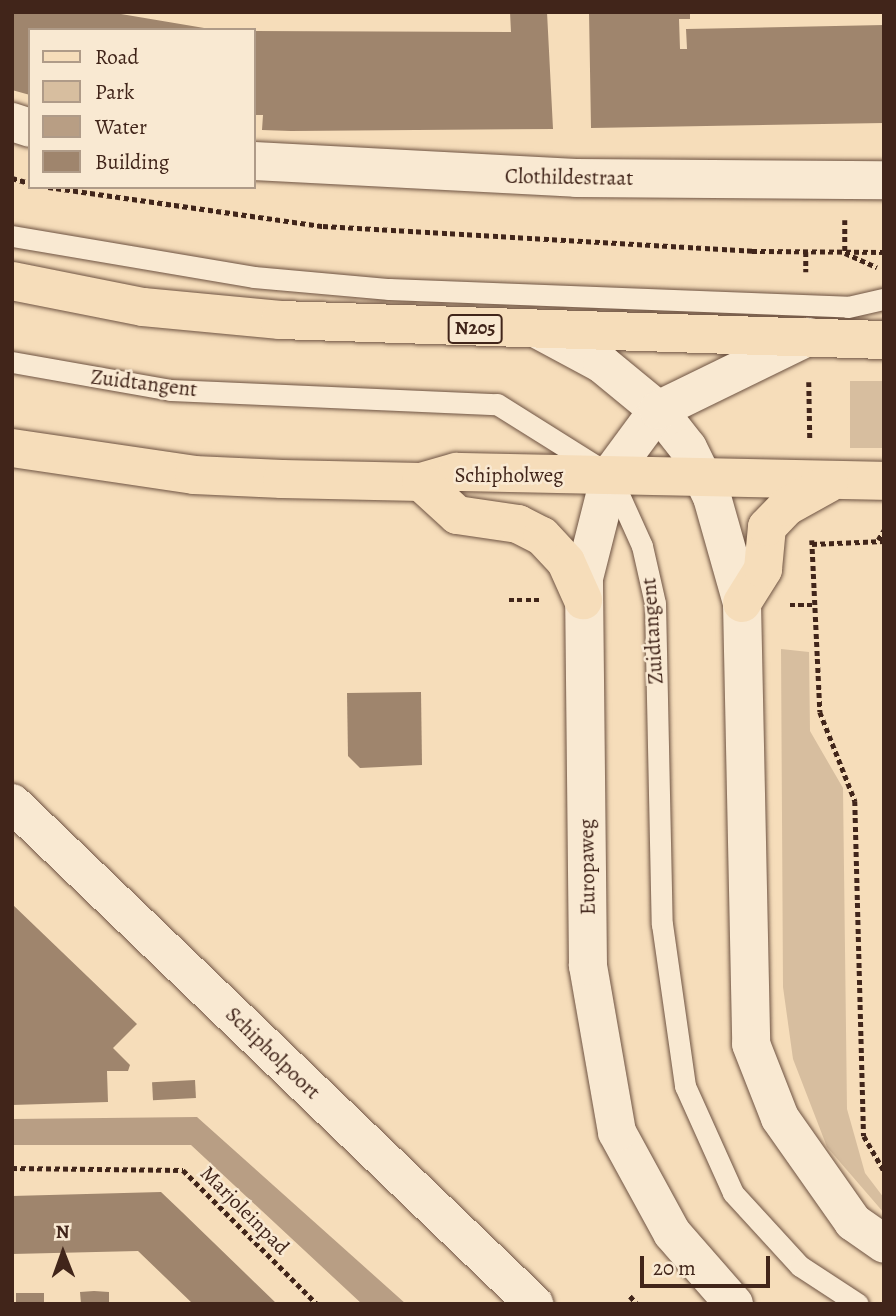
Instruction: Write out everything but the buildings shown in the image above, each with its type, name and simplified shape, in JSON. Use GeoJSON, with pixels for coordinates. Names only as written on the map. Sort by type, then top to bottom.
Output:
{"type":"FeatureCollection","features":[{"type":"Feature","properties":{"kind":"main road","name":"Clothildestraat"},"geometry":{"type":"LineString","coordinates":[[256,161],[484,175],[884,180]]}},
{"type":"Feature","properties":{"kind":"main road","name":"N205"},"geometry":{"type":"LineString","coordinates":[[12,281],[143,307],[280,320],[537,329],[807,320],[884,340]]}},
{"type":"Feature","properties":{"kind":"main road","name":"Europaweg"},"geometry":{"type":"LineString","coordinates":[[734,1304],[672,1233],[617,1132],[588,966],[583,600],[592,531],[610,475],[659,410],[807,320]]}},
{"type":"Feature","properties":{"kind":"main road"},"geometry":{"type":"LineString","coordinates":[[537,329],[602,364],[659,410],[703,478],[742,603],[751,1044],[780,1118],[853,1222],[884,1244]]}},
{"type":"Feature","properties":{"kind":"main road","name":"Schipholweg"},"geometry":{"type":"LineString","coordinates":[[12,449],[194,475],[421,482],[457,472],[703,478],[817,486],[884,481]]}},
{"type":"Feature","properties":{"kind":"main road"},"geometry":{"type":"LineString","coordinates":[[421,482],[457,514],[518,524],[542,536],[566,562],[583,600]]}},
{"type":"Feature","properties":{"kind":"main road"},"geometry":{"type":"LineString","coordinates":[[742,603],[763,569],[768,527],[817,486]]}},
{"type":"Feature","properties":{"kind":"main road","name":"Schipholpoort"},"geometry":{"type":"LineString","coordinates":[[12,803],[534,1304]]}},
{"type":"Feature","properties":{"kind":"lane"},"geometry":{"type":"LineString","coordinates":[[12,236],[254,277],[807,320],[884,299]]}},
{"type":"Feature","properties":{"kind":"lane"},"geometry":{"type":"LineString","coordinates":[[807,320],[848,307]]}},
{"type":"Feature","properties":{"kind":"lane","name":"Zuidtangent"},"geometry":{"type":"LineString","coordinates":[[12,362],[170,390],[497,404],[610,475],[642,546],[655,603],[662,924],[685,1086],[733,1193],[800,1266],[858,1304]]}},
{"type":"Feature","properties":{"kind":"path"},"geometry":{"type":"LineString","coordinates":[[845,181],[845,253]]}},
{"type":"Feature","properties":{"kind":"path"},"geometry":{"type":"LineString","coordinates":[[62,189],[323,226],[806,252],[884,252]]}},
{"type":"Feature","properties":{"kind":"path"},"geometry":{"type":"LineString","coordinates":[[806,252],[807,320],[817,486],[813,544],[820,712],[855,801],[864,1136],[884,1170]]}},
{"type":"Feature","properties":{"kind":"path"},"geometry":{"type":"LineString","coordinates":[[845,253],[881,269]]}},
{"type":"Feature","properties":{"kind":"path"},"geometry":{"type":"LineString","coordinates":[[813,544],[881,541],[884,530]]}},
{"type":"Feature","properties":{"kind":"path","name":"Marjoleinpad"},"geometry":{"type":"LineString","coordinates":[[12,1168],[183,1170],[317,1304]]}},
{"type":"Feature","properties":{"kind":"path"},"geometry":{"type":"LineString","coordinates":[[630,1296],[637,1304]]}},
{"type":"Feature","properties":{"kind":"green space"},"geometry":{"type":"Polygon","coordinates":[[[850,381],[884,381],[884,448],[850,448],[850,381]]]}},
{"type":"Feature","properties":{"kind":"green space"},"geometry":{"type":"Polygon","coordinates":[[[781,649],[809,652],[810,731],[843,788],[847,1109],[865,1173],[884,1198],[884,1213],[827,1147],[793,1059],[783,987],[781,649]]]}},
{"type":"Feature","properties":{"kind":"water"},"geometry":{"type":"Polygon","coordinates":[[[197,1117],[406,1304],[362,1304],[191,1145],[12,1145],[12,1119],[197,1117]]]}}]}
